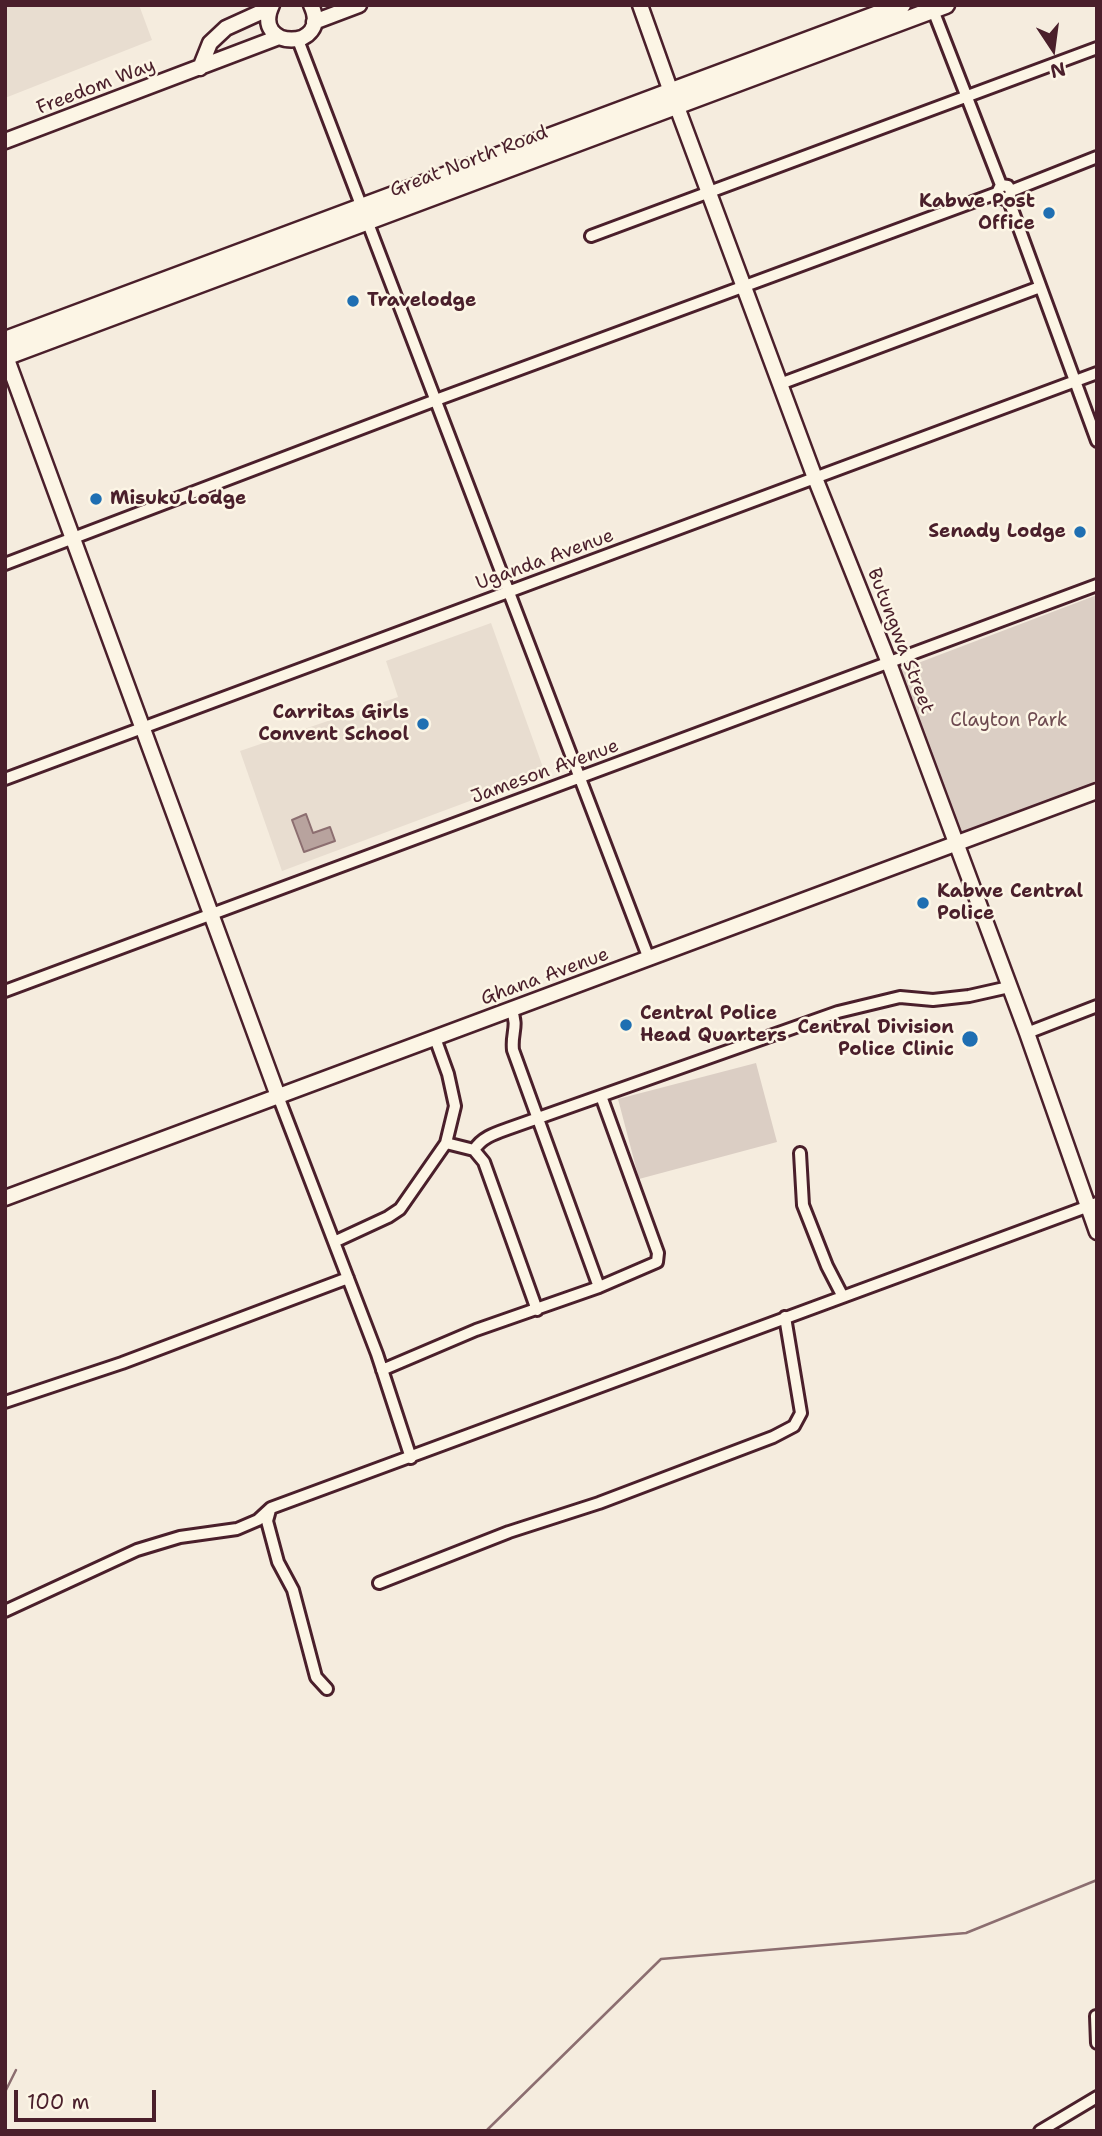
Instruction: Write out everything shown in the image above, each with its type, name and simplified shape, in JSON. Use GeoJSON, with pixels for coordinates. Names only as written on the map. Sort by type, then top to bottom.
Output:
{"type":"FeatureCollection","features":[{"type":"Feature","properties":{"kind":"highway","name":"Great North Road"},"geometry":{"type":"LineString","coordinates":[[6,356],[365,215],[802,51],[902,5]]}},
{"type":"Feature","properties":{"kind":"highway","name":"Great North Road"},"geometry":{"type":"LineString","coordinates":[[802,51],[940,8]]}},
{"type":"Feature","properties":{"kind":"highway","name":"Great North Road"},"geometry":{"type":"LineString","coordinates":[[5,340],[365,215]]}},
{"type":"Feature","properties":{"kind":"main road"},"geometry":{"type":"LineString","coordinates":[[271,7],[268,14],[270,27],[279,37],[292,41],[309,33],[314,22],[311,5]]}},
{"type":"Feature","properties":{"kind":"main road"},"geometry":{"type":"LineString","coordinates":[[314,22],[359,5]]}},
{"type":"Feature","properties":{"kind":"main road","name":"Butungwa Street"},"geometry":{"type":"LineString","coordinates":[[640,5],[815,478],[889,663],[1092,1204],[1097,1232]]}},
{"type":"Feature","properties":{"kind":"main road"},"geometry":{"type":"LineString","coordinates":[[200,68],[210,43],[226,28],[271,7]]}},
{"type":"Feature","properties":{"kind":"main road","name":"Freedom Way"},"geometry":{"type":"LineString","coordinates":[[5,141],[279,37]]}},
{"type":"Feature","properties":{"kind":"main road"},"geometry":{"type":"LineString","coordinates":[[6,356],[278,1096]]}},
{"type":"Feature","properties":{"kind":"main road","name":"Ghana Avenue"},"geometry":{"type":"LineString","coordinates":[[5,1198],[1097,791]]}},
{"type":"Feature","properties":{"kind":"street"},"geometry":{"type":"LineString","coordinates":[[940,8],[967,97],[1097,441]]}},
{"type":"Feature","properties":{"kind":"street"},"geometry":{"type":"LineString","coordinates":[[298,40],[649,959]]}},
{"type":"Feature","properties":{"kind":"street"},"geometry":{"type":"LineString","coordinates":[[591,236],[1097,48]]}},
{"type":"Feature","properties":{"kind":"street"},"geometry":{"type":"LineString","coordinates":[[5,564],[744,285],[1097,157]]}},
{"type":"Feature","properties":{"kind":"street"},"geometry":{"type":"LineString","coordinates":[[780,384],[1040,287]]}},
{"type":"Feature","properties":{"kind":"street","name":"Uganda Avenue"},"geometry":{"type":"LineString","coordinates":[[5,779],[1097,373]]}},
{"type":"Feature","properties":{"kind":"street","name":"Jameson Avenue"},"geometry":{"type":"LineString","coordinates":[[5,991],[1097,585]]}},
{"type":"Feature","properties":{"kind":"street"},"geometry":{"type":"LineString","coordinates":[[474,1150],[479,1142],[488,1137],[838,1012],[900,996],[933,1000],[969,996],[1009,987]]}},
{"type":"Feature","properties":{"kind":"street"},"geometry":{"type":"LineString","coordinates":[[1027,1033],[1097,1006]]}},
{"type":"Feature","properties":{"kind":"street"},"geometry":{"type":"LineString","coordinates":[[511,1009],[516,1021],[513,1050],[599,1287]]}},
{"type":"Feature","properties":{"kind":"street"},"geometry":{"type":"LineString","coordinates":[[334,1242],[400,1209],[446,1143],[455,1106],[448,1074],[435,1038]]}},
{"type":"Feature","properties":{"kind":"street"},"geometry":{"type":"LineString","coordinates":[[278,1096],[382,1370],[411,1458]]}},
{"type":"Feature","properties":{"kind":"street"},"geometry":{"type":"LineString","coordinates":[[382,1370],[476,1330],[599,1287],[653,1265],[659,1258],[601,1096]]}},
{"type":"Feature","properties":{"kind":"street"},"geometry":{"type":"LineString","coordinates":[[446,1143],[474,1150],[484,1161],[537,1310]]}},
{"type":"Feature","properties":{"kind":"street"},"geometry":{"type":"LineString","coordinates":[[800,1153],[803,1205],[827,1266],[842,1295]]}},
{"type":"Feature","properties":{"kind":"street"},"geometry":{"type":"LineString","coordinates":[[5,1611],[137,1550],[180,1537],[237,1529],[258,1520],[271,1508],[1092,1204]]}},
{"type":"Feature","properties":{"kind":"street"},"geometry":{"type":"LineString","coordinates":[[5,1402],[134,1358],[348,1278]]}},
{"type":"Feature","properties":{"kind":"street"},"geometry":{"type":"LineString","coordinates":[[379,1583],[509,1532],[599,1503],[773,1437],[794,1426],[801,1413],[785,1317]]}},
{"type":"Feature","properties":{"kind":"street"},"geometry":{"type":"LineString","coordinates":[[271,1508],[267,1521],[278,1562],[293,1590],[316,1677],[327,1689]]}},
{"type":"Feature","properties":{"kind":"street"},"geometry":{"type":"LineString","coordinates":[[1096,2016],[1097,2043]]}},
{"type":"Feature","properties":{"kind":"street"},"geometry":{"type":"LineString","coordinates":[[1040,2131],[1097,2097]]}},
{"type":"Feature","properties":{"kind":"shaded area"},"geometry":{"type":"Polygon","coordinates":[[[5,5],[139,5],[152,40],[5,98],[5,5]]]}},
{"type":"Feature","properties":{"kind":"shaded area","name":"Carritas Girls Convent School"},"geometry":{"type":"Polygon","coordinates":[[[491,623],[545,773],[282,871],[240,751],[398,697],[386,661],[491,623]]]}},
{"type":"Feature","properties":{"kind":"shaded area"},"geometry":{"type":"Polygon","coordinates":[[[306,814],[313,833],[330,827],[335,841],[304,852],[292,820],[306,814]]]}},
{"type":"Feature","properties":{"kind":"green space","name":"Clayton Park"},"geometry":{"type":"Polygon","coordinates":[[[1097,595],[1097,782],[959,834],[897,671],[1097,595]]]}},
{"type":"Feature","properties":{"kind":"green space"},"geometry":{"type":"Polygon","coordinates":[[[756,1063],[777,1142],[639,1179],[618,1099],[756,1063]]]}},
{"type":"Feature","properties":{"kind":"waterway"},"geometry":{"type":"LineString","coordinates":[[486,2131],[661,1959],[966,1933],[1097,1880]]}},
{"type":"Feature","properties":{"kind":"waterway"},"geometry":{"type":"LineString","coordinates":[[5,2092],[16,2070]]}},
{"type":"Feature","properties":{"kind":"place","name":"Kabwe Post Office"},"geometry":{"type":"Point","coordinates":[1049,213]}},
{"type":"Feature","properties":{"kind":"place","name":"Travelodge"},"geometry":{"type":"Point","coordinates":[353,301]}},
{"type":"Feature","properties":{"kind":"place","name":"Misuku Lodge"},"geometry":{"type":"Point","coordinates":[96,499]}},
{"type":"Feature","properties":{"kind":"place","name":"Senady Lodge"},"geometry":{"type":"Point","coordinates":[1080,532]}},
{"type":"Feature","properties":{"kind":"place","name":"Carritas Girls Convent School"},"geometry":{"type":"Point","coordinates":[423,724]}},
{"type":"Feature","properties":{"kind":"place","name":"Kabwe Central Police"},"geometry":{"type":"Point","coordinates":[923,903]}},
{"type":"Feature","properties":{"kind":"place","name":"Central Police Head Quarters"},"geometry":{"type":"Point","coordinates":[626,1025]}},
{"type":"Feature","properties":{"kind":"place","name":"Central Division Police Clinic"},"geometry":{"type":"Point","coordinates":[970,1039]}}]}
